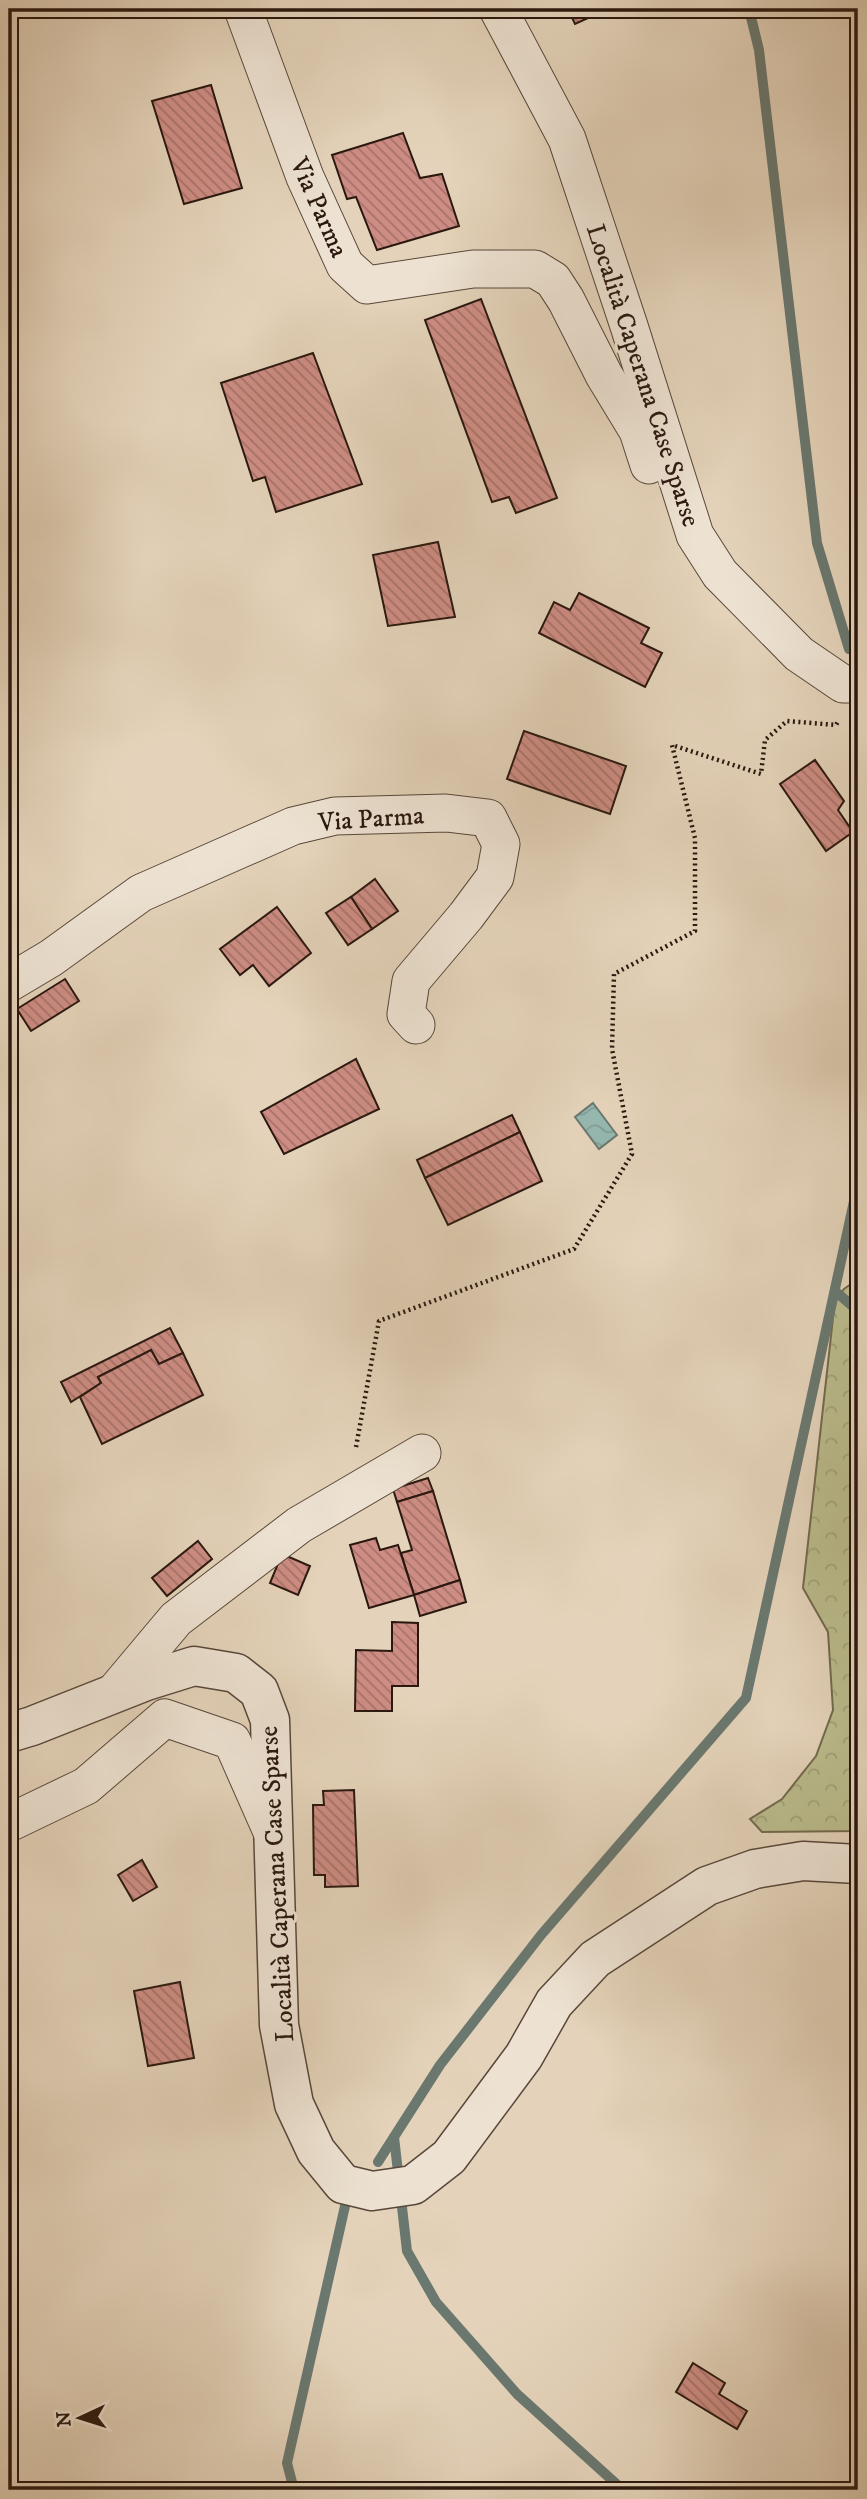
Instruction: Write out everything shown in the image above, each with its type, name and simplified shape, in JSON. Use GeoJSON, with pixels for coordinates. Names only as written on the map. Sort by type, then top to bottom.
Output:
{"type":"FeatureCollection","features":[{"type":"Feature","properties":{"kind":"street","name":"Via Parma"},"geometry":{"type":"LineString","coordinates":[[243,9],[305,177],[345,265],[367,285],[473,269],[535,268],[553,280],[638,431],[656,486],[666,497],[684,504]]}},
{"type":"Feature","properties":{"kind":"street","name":"Località Caperana Case Sparse"},"geometry":{"type":"LineString","coordinates":[[498,9],[567,139],[695,535],[720,574],[799,654],[843,684],[851,699]]}},
{"type":"Feature","properties":{"kind":"street","name":"Via Parma"},"geometry":{"type":"LineString","coordinates":[[9,983],[51,958],[141,893],[293,826],[335,816],[446,813],[488,818],[501,844],[495,877],[411,981],[406,1014],[416,1026]]}},
{"type":"Feature","properties":{"kind":"street"},"geometry":{"type":"LineString","coordinates":[[113,1694],[176,1619],[299,1525],[422,1453]]}},
{"type":"Feature","properties":{"kind":"street","name":"Località Caperana Case Sparse"},"geometry":{"type":"LineString","coordinates":[[9,1733],[194,1666],[236,1673],[259,1691],[270,1720],[279,2025],[295,2104],[316,2151],[343,2184],[372,2191],[413,2185],[449,2157],[524,2056],[554,2003],[595,1959],[646,1924],[708,1885],[755,1869],[803,1861],[858,1864]]}},
{"type":"Feature","properties":{"kind":"street"},"geometry":{"type":"LineString","coordinates":[[9,1823],[86,1786],[165,1718],[232,1741],[275,1838]]}},
{"type":"Feature","properties":{"kind":"path"},"geometry":{"type":"LineString","coordinates":[[366,1486],[352,1469],[379,1321],[574,1249],[632,1154],[612,1049],[614,974],[695,931],[695,838],[672,745],[761,774],[765,740],[787,721],[836,725],[851,699]]}},
{"type":"Feature","properties":{"kind":"green space"},"geometry":{"type":"Polygon","coordinates":[[[858,1279],[858,1831],[762,1832],[750,1819],[782,1799],[816,1756],[833,1710],[828,1632],[803,1588],[835,1300],[858,1279]]]}},
{"type":"Feature","properties":{"kind":"water"},"geometry":{"type":"Polygon","coordinates":[[[593,1103],[617,1135],[599,1149],[575,1117],[593,1103]]]}},
{"type":"Feature","properties":{"kind":"building"},"geometry":{"type":"Polygon","coordinates":[[[42,9],[80,9],[80,13],[42,15],[42,9]]]}},
{"type":"Feature","properties":{"kind":"building"},"geometry":{"type":"Polygon","coordinates":[[[568,9],[608,9],[575,24],[568,9]]]}},
{"type":"Feature","properties":{"kind":"building"},"geometry":{"type":"Polygon","coordinates":[[[211,85],[242,188],[184,204],[152,101],[211,85]]]}},
{"type":"Feature","properties":{"kind":"building"},"geometry":{"type":"Polygon","coordinates":[[[403,133],[420,178],[442,174],[459,226],[377,250],[356,197],[347,199],[332,155],[403,133]]]}},
{"type":"Feature","properties":{"kind":"building"},"geometry":{"type":"Polygon","coordinates":[[[481,299],[557,498],[516,513],[509,497],[492,502],[425,320],[481,299]]]}},
{"type":"Feature","properties":{"kind":"building"},"geometry":{"type":"Polygon","coordinates":[[[313,353],[362,484],[276,512],[265,477],[253,481],[221,383],[313,353]]]}},
{"type":"Feature","properties":{"kind":"building"},"geometry":{"type":"Polygon","coordinates":[[[438,542],[455,617],[388,626],[373,555],[438,542]]]}},
{"type":"Feature","properties":{"kind":"building"},"geometry":{"type":"Polygon","coordinates":[[[579,593],[649,628],[641,643],[662,653],[645,687],[539,633],[554,602],[570,610],[579,593]]]}},
{"type":"Feature","properties":{"kind":"building"},"geometry":{"type":"Polygon","coordinates":[[[524,731],[626,766],[610,814],[507,779],[524,731]]]}},
{"type":"Feature","properties":{"kind":"building"},"geometry":{"type":"Polygon","coordinates":[[[815,760],[844,801],[838,810],[853,832],[826,851],[780,784],[815,760]]]}},
{"type":"Feature","properties":{"kind":"building"},"geometry":{"type":"Polygon","coordinates":[[[375,879],[398,911],[372,929],[351,897],[375,879]]]}},
{"type":"Feature","properties":{"kind":"building"},"geometry":{"type":"Polygon","coordinates":[[[351,897],[372,929],[348,945],[326,913],[351,897]]]}},
{"type":"Feature","properties":{"kind":"building"},"geometry":{"type":"Polygon","coordinates":[[[277,907],[311,953],[269,986],[253,965],[240,975],[220,949],[277,907]]]}},
{"type":"Feature","properties":{"kind":"building"},"geometry":{"type":"Polygon","coordinates":[[[65,979],[79,1001],[31,1031],[17,1009],[65,979]]]}},
{"type":"Feature","properties":{"kind":"building"},"geometry":{"type":"Polygon","coordinates":[[[356,1059],[379,1109],[284,1154],[261,1112],[356,1059]]]}},
{"type":"Feature","properties":{"kind":"building"},"geometry":{"type":"Polygon","coordinates":[[[512,1115],[520,1132],[425,1178],[417,1160],[512,1115]]]}},
{"type":"Feature","properties":{"kind":"building"},"geometry":{"type":"Polygon","coordinates":[[[520,1132],[542,1181],[448,1225],[425,1178],[520,1132]]]}},
{"type":"Feature","properties":{"kind":"building"},"geometry":{"type":"Polygon","coordinates":[[[170,1328],[183,1353],[159,1364],[151,1350],[98,1377],[101,1383],[71,1402],[61,1382],[170,1328]]]}},
{"type":"Feature","properties":{"kind":"building"},"geometry":{"type":"Polygon","coordinates":[[[151,1350],[159,1364],[183,1353],[203,1395],[102,1444],[80,1397],[101,1383],[98,1377],[151,1350]]]}},
{"type":"Feature","properties":{"kind":"building"},"geometry":{"type":"Polygon","coordinates":[[[428,1478],[433,1491],[397,1502],[393,1489],[428,1478]]]}},
{"type":"Feature","properties":{"kind":"building"},"geometry":{"type":"Polygon","coordinates":[[[433,1491],[460,1580],[414,1595],[401,1553],[412,1550],[397,1502],[433,1491]]]}},
{"type":"Feature","properties":{"kind":"building"},"geometry":{"type":"Polygon","coordinates":[[[376,1538],[380,1550],[398,1545],[414,1595],[369,1608],[350,1545],[376,1538]]]}},
{"type":"Feature","properties":{"kind":"building"},"geometry":{"type":"Polygon","coordinates":[[[198,1541],[212,1559],[167,1596],[152,1578],[198,1541]]]}},
{"type":"Feature","properties":{"kind":"building"},"geometry":{"type":"Polygon","coordinates":[[[282,1554],[310,1566],[298,1595],[270,1583],[282,1554]]]}},
{"type":"Feature","properties":{"kind":"building"},"geometry":{"type":"Polygon","coordinates":[[[460,1580],[466,1602],[420,1616],[414,1595],[460,1580]]]}},
{"type":"Feature","properties":{"kind":"building"},"geometry":{"type":"Polygon","coordinates":[[[392,1622],[418,1623],[418,1686],[392,1686],[392,1711],[355,1711],[356,1650],[392,1651],[392,1622]]]}},
{"type":"Feature","properties":{"kind":"building"},"geometry":{"type":"Polygon","coordinates":[[[354,1790],[358,1886],[325,1887],[325,1875],[314,1875],[313,1805],[324,1805],[323,1791],[354,1790]]]}},
{"type":"Feature","properties":{"kind":"building"},"geometry":{"type":"Polygon","coordinates":[[[142,1860],[157,1887],[133,1901],[118,1875],[142,1860]]]}},
{"type":"Feature","properties":{"kind":"building"},"geometry":{"type":"Polygon","coordinates":[[[180,1982],[194,2058],[148,2066],[134,1991],[180,1982]]]}},
{"type":"Feature","properties":{"kind":"building"},"geometry":{"type":"Polygon","coordinates":[[[693,2363],[725,2383],[719,2394],[747,2411],[737,2429],[676,2392],[693,2363]]]}},
{"type":"Feature","properties":{"kind":"waterway"},"geometry":{"type":"LineString","coordinates":[[749,9],[759,50],[817,543],[849,649]]}},
{"type":"Feature","properties":{"kind":"waterway"},"geometry":{"type":"LineString","coordinates":[[378,2162],[440,2065],[541,1935],[746,1698],[858,1183]]}},
{"type":"Feature","properties":{"kind":"waterway"},"geometry":{"type":"LineString","coordinates":[[835,1291],[858,1311]]}},
{"type":"Feature","properties":{"kind":"waterway"},"geometry":{"type":"LineString","coordinates":[[394,2137],[407,2251],[436,2302],[517,2394],[623,2490]]}},
{"type":"Feature","properties":{"kind":"waterway"},"geometry":{"type":"LineString","coordinates":[[294,2490],[287,2463],[345,2206]]}}]}
